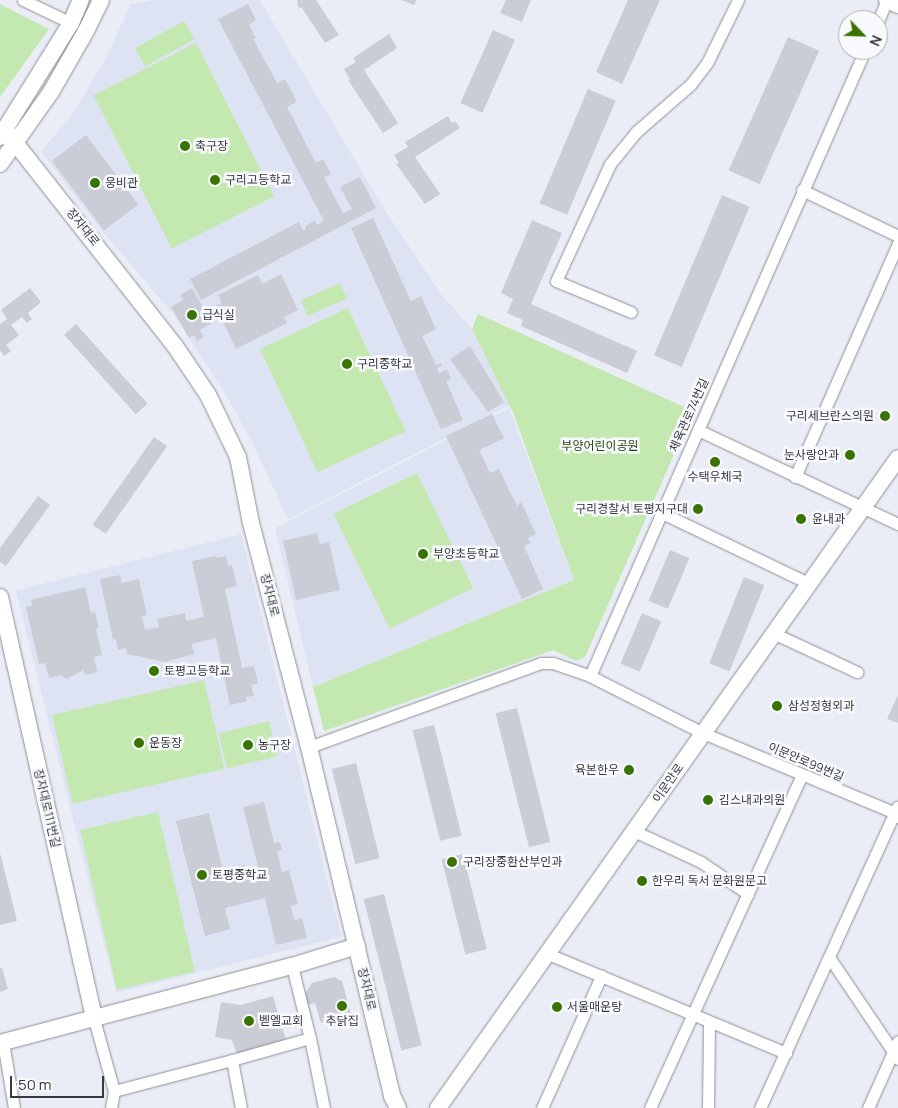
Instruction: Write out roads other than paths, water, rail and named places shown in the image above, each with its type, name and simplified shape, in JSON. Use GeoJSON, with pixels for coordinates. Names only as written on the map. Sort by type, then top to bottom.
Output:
{"type":"FeatureCollection","features":[{"type":"Feature","properties":{"kind":"street"},"geometry":{"type":"LineString","coordinates":[[23,0],[41,4],[71,23]]}},
{"type":"Feature","properties":{"kind":"street"},"geometry":{"type":"LineString","coordinates":[[0,164],[6,136],[71,23],[81,0]]}},
{"type":"Feature","properties":{"kind":"street"},"geometry":{"type":"LineString","coordinates":[[6,136],[51,92],[86,31],[100,0]]}},
{"type":"Feature","properties":{"kind":"street"},"geometry":{"type":"LineString","coordinates":[[631,312],[556,281],[610,164],[636,132],[660,113],[696,77],[707,63],[738,0]]}},
{"type":"Feature","properties":{"kind":"street"},"geometry":{"type":"LineString","coordinates":[[887,0],[898,5]]}},
{"type":"Feature","properties":{"kind":"street","name":"체육관로74번길"},"geometry":{"type":"LineString","coordinates":[[590,676],[860,60]]}},
{"type":"Feature","properties":{"kind":"street","name":"장자대로"},"geometry":{"type":"LineString","coordinates":[[6,136],[141,300],[181,354],[208,395],[238,457],[252,523],[309,747],[392,1096],[398,1108]]}},
{"type":"Feature","properties":{"kind":"street"},"geometry":{"type":"LineString","coordinates":[[802,190],[898,236]]}},
{"type":"Feature","properties":{"kind":"street"},"geometry":{"type":"LineString","coordinates":[[795,477],[898,243]]}},
{"type":"Feature","properties":{"kind":"street"},"geometry":{"type":"LineString","coordinates":[[698,430],[898,524]]}},
{"type":"Feature","properties":{"kind":"street","name":"이문안로"},"geometry":{"type":"LineString","coordinates":[[438,1108],[773,632],[898,458]]}},
{"type":"Feature","properties":{"kind":"street"},"geometry":{"type":"LineString","coordinates":[[662,513],[808,583]]}},
{"type":"Feature","properties":{"kind":"street","name":"장자대로111번길"},"geometry":{"type":"LineString","coordinates":[[0,597],[94,1019]]}},
{"type":"Feature","properties":{"kind":"street"},"geometry":{"type":"LineString","coordinates":[[773,632],[857,672]]}},
{"type":"Feature","properties":{"kind":"street"},"geometry":{"type":"LineString","coordinates":[[309,747],[541,663],[554,663],[590,676],[703,733]]}},
{"type":"Feature","properties":{"kind":"street","name":"이문안로99번길"},"geometry":{"type":"LineString","coordinates":[[703,733],[802,775],[897,812]]}},
{"type":"Feature","properties":{"kind":"street"},"geometry":{"type":"LineString","coordinates":[[650,1108],[802,775]]}},
{"type":"Feature","properties":{"kind":"street"},"geometry":{"type":"LineString","coordinates":[[760,1108],[897,812]]}},
{"type":"Feature","properties":{"kind":"street"},"geometry":{"type":"LineString","coordinates":[[634,831],[701,862],[748,894]]}},
{"type":"Feature","properties":{"kind":"street"},"geometry":{"type":"LineString","coordinates":[[14,1108],[2,1043],[292,966],[357,946]]}},
{"type":"Feature","properties":{"kind":"street"},"geometry":{"type":"LineString","coordinates":[[548,954],[786,1053]]}},
{"type":"Feature","properties":{"kind":"street"},"geometry":{"type":"LineString","coordinates":[[829,957],[895,1056]]}},
{"type":"Feature","properties":{"kind":"street"},"geometry":{"type":"LineString","coordinates":[[292,966],[310,1038],[324,1108]]}},
{"type":"Feature","properties":{"kind":"street"},"geometry":{"type":"LineString","coordinates":[[542,1108],[601,976]]}},
{"type":"Feature","properties":{"kind":"street"},"geometry":{"type":"LineString","coordinates":[[94,1019],[114,1090],[111,1108]]}},
{"type":"Feature","properties":{"kind":"street"},"geometry":{"type":"LineString","coordinates":[[708,1108],[709,1022]]}},
{"type":"Feature","properties":{"kind":"street"},"geometry":{"type":"LineString","coordinates":[[114,1090],[310,1038]]}},
{"type":"Feature","properties":{"kind":"street"},"geometry":{"type":"LineString","coordinates":[[868,1108],[895,1056],[898,1040]]}},
{"type":"Feature","properties":{"kind":"street"},"geometry":{"type":"LineString","coordinates":[[232,1060],[241,1108]]}},
{"type":"Feature","properties":{"kind":"place","name":"축구장"},"geometry":{"type":"Point","coordinates":[185,146]}},
{"type":"Feature","properties":{"kind":"place","name":"구리고등학교"},"geometry":{"type":"Point","coordinates":[215,180]}},
{"type":"Feature","properties":{"kind":"place","name":"웅비관"},"geometry":{"type":"Point","coordinates":[95,183]}},
{"type":"Feature","properties":{"kind":"place","name":"급식실"},"geometry":{"type":"Point","coordinates":[192,315]}},
{"type":"Feature","properties":{"kind":"place","name":"구리중학교"},"geometry":{"type":"Point","coordinates":[347,364]}},
{"type":"Feature","properties":{"kind":"place","name":"구리세브란스의원"},"geometry":{"type":"Point","coordinates":[885,416]}},
{"type":"Feature","properties":{"kind":"place","name":"눈사랑안과"},"geometry":{"type":"Point","coordinates":[850,455]}},
{"type":"Feature","properties":{"kind":"place","name":"수택우체국"},"geometry":{"type":"Point","coordinates":[715,462]}},
{"type":"Feature","properties":{"kind":"place","name":"구리경찰서 토평지구대"},"geometry":{"type":"Point","coordinates":[698,509]}},
{"type":"Feature","properties":{"kind":"place","name":"윤내과"},"geometry":{"type":"Point","coordinates":[801,519]}},
{"type":"Feature","properties":{"kind":"place","name":"부양초등학교"},"geometry":{"type":"Point","coordinates":[423,554]}},
{"type":"Feature","properties":{"kind":"place","name":"토평고등학교"},"geometry":{"type":"Point","coordinates":[154,671]}},
{"type":"Feature","properties":{"kind":"place","name":"삼성정형외과"},"geometry":{"type":"Point","coordinates":[777,706]}},
{"type":"Feature","properties":{"kind":"place","name":"운동장"},"geometry":{"type":"Point","coordinates":[139,743]}},
{"type":"Feature","properties":{"kind":"place","name":"농구장"},"geometry":{"type":"Point","coordinates":[248,745]}},
{"type":"Feature","properties":{"kind":"place","name":"육본한우"},"geometry":{"type":"Point","coordinates":[629,770]}},
{"type":"Feature","properties":{"kind":"place","name":"김스내과의원"},"geometry":{"type":"Point","coordinates":[708,800]}},
{"type":"Feature","properties":{"kind":"place","name":"구리장중환산부인과"},"geometry":{"type":"Point","coordinates":[452,862]}},
{"type":"Feature","properties":{"kind":"place","name":"토평중학교"},"geometry":{"type":"Point","coordinates":[202,875]}},
{"type":"Feature","properties":{"kind":"place","name":"한우리 독서 문화원문고"},"geometry":{"type":"Point","coordinates":[642,881]}},
{"type":"Feature","properties":{"kind":"place","name":"추닭집"},"geometry":{"type":"Point","coordinates":[342,1006]}},
{"type":"Feature","properties":{"kind":"place","name":"서울매운탕"},"geometry":{"type":"Point","coordinates":[557,1007]}},
{"type":"Feature","properties":{"kind":"place","name":"벧엘교회"},"geometry":{"type":"Point","coordinates":[249,1021]}},
{"type":"Feature","properties":{"kind":"park label","name":"부양어린이공원"},"geometry":{"type":"Point","coordinates":[600,446]}}]}
